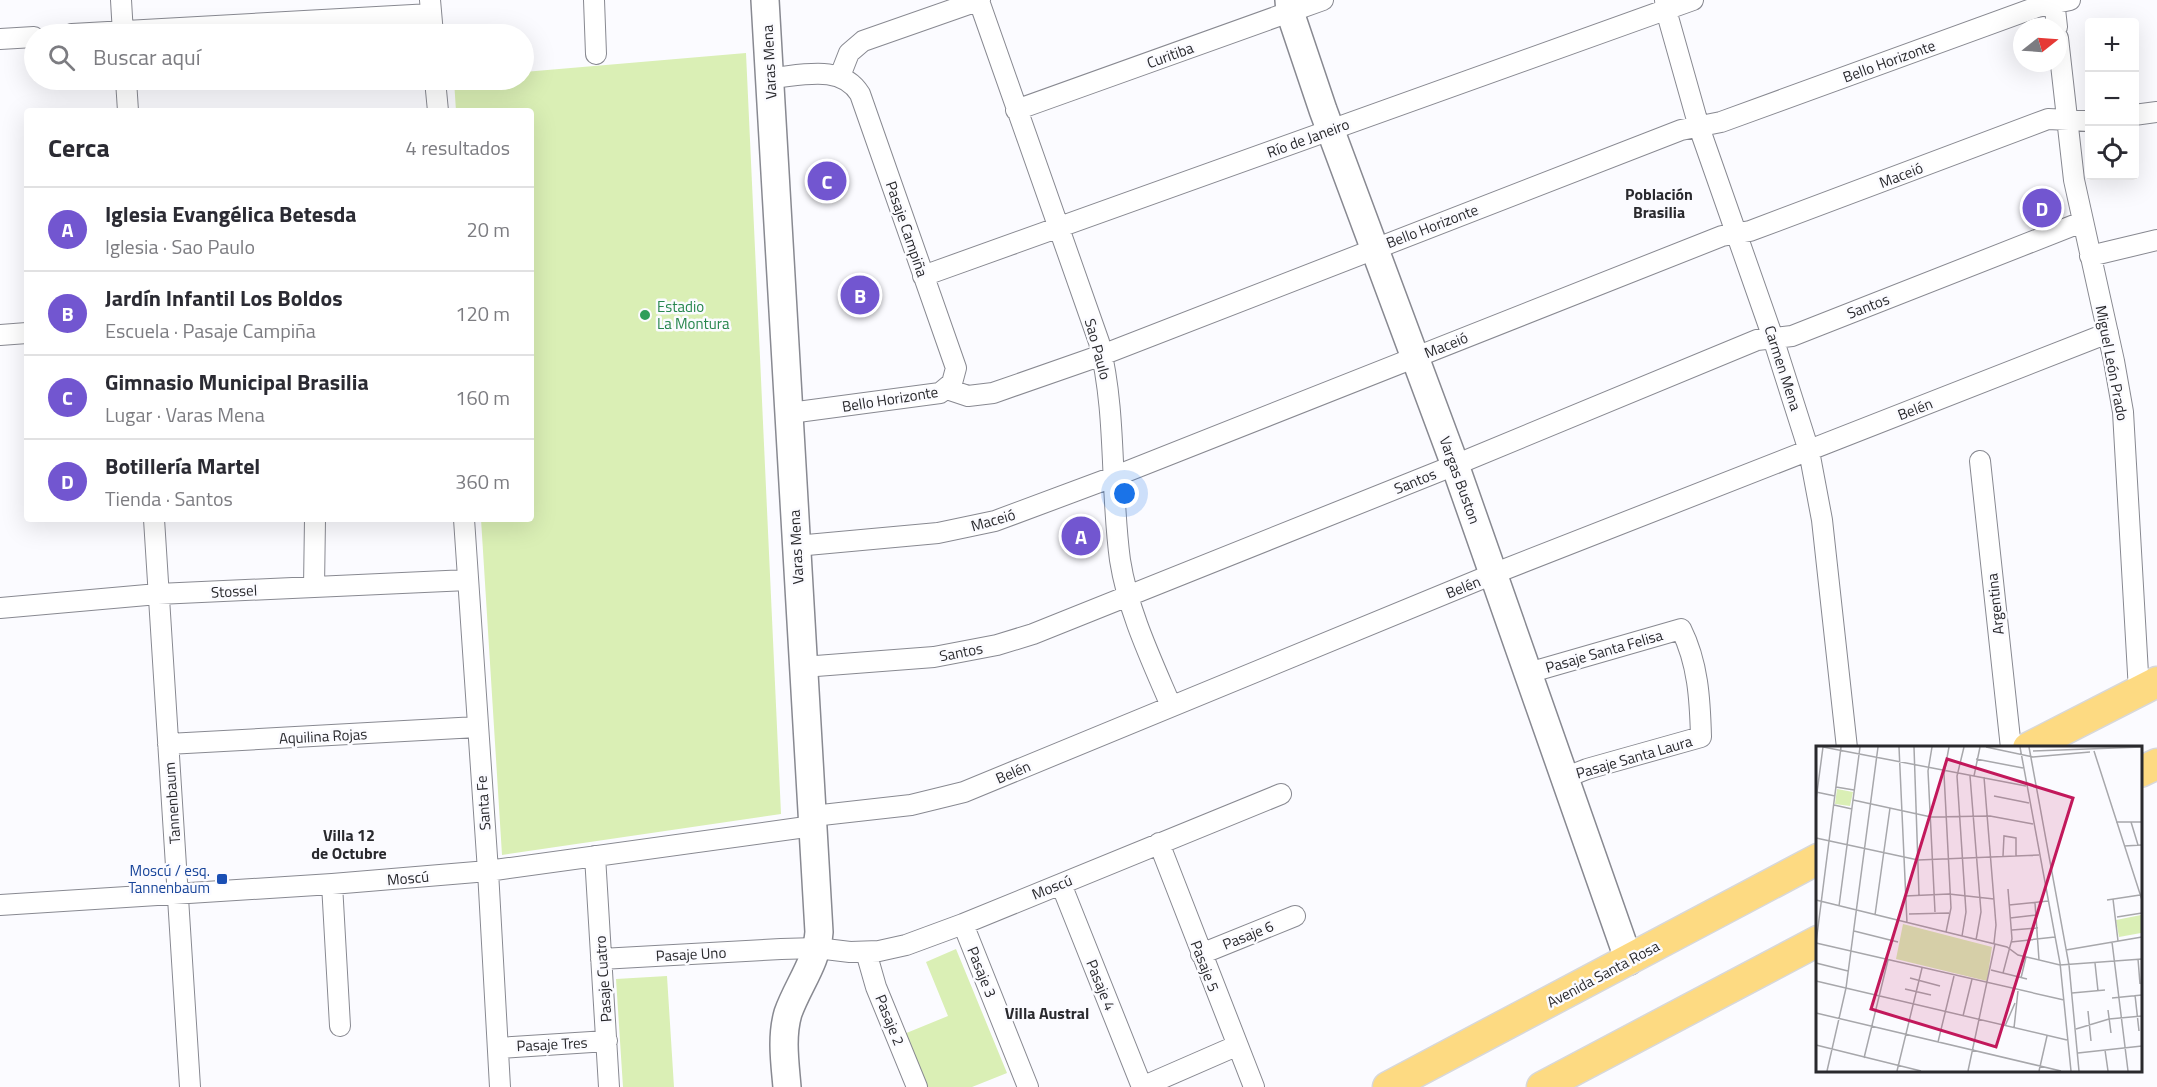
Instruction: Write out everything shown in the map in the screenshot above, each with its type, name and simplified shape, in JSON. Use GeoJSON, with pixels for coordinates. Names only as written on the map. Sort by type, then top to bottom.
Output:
{"type":"FeatureCollection","features":[{"type":"Feature","properties":{"kind":"main road"},"geometry":{"type":"LineString","coordinates":[[2032,746],[2148,686]]}},
{"type":"Feature","properties":{"kind":"main road"},"geometry":{"type":"LineString","coordinates":[[2142,771],[2157,764]]}},
{"type":"Feature","properties":{"kind":"main road","name":"Avenida Santa Rosa"},"geometry":{"type":"LineString","coordinates":[[1388,1087],[1816,860]]}},
{"type":"Feature","properties":{"kind":"main road"},"geometry":{"type":"LineString","coordinates":[[1542,1087],[1816,942]]}},
{"type":"Feature","properties":{"kind":"street"},"geometry":{"type":"LineString","coordinates":[[121,0],[122,24]]}},
{"type":"Feature","properties":{"kind":"street"},"geometry":{"type":"LineString","coordinates":[[594,0],[596,54]]}},
{"type":"Feature","properties":{"kind":"street","name":"Varas Mena"},"geometry":{"type":"LineString","coordinates":[[765,0],[819,932],[817,948],[786,1020],[784,1038],[787,1087]]}},
{"type":"Feature","properties":{"kind":"street"},"geometry":{"type":"LineString","coordinates":[[770,78],[818,74],[840,76],[849,53],[857,44],[980,0]]}},
{"type":"Feature","properties":{"kind":"street","name":"Sao Paulo"},"geometry":{"type":"LineString","coordinates":[[980,0],[1102,355],[1110,407],[1116,529],[1128,597],[1171,706]]}},
{"type":"Feature","properties":{"kind":"street","name":"Curitiba"},"geometry":{"type":"LineString","coordinates":[[1016,110],[1290,6],[1323,0]]}},
{"type":"Feature","properties":{"kind":"street","name":"Río de Janeiro"},"geometry":{"type":"LineString","coordinates":[[923,276],[1330,130],[1666,5],[1693,0]]}},
{"type":"Feature","properties":{"kind":"street"},"geometry":{"type":"LineString","coordinates":[[2058,18],[2059,1]]}},
{"type":"Feature","properties":{"kind":"street","name":"Bello Horizonte"},"geometry":{"type":"LineString","coordinates":[[790,413],[932,395],[947,389],[968,396],[993,393],[1102,355],[1681,130],[1721,122],[2059,1]]}},
{"type":"Feature","properties":{"kind":"street","name":"Carmen Mena"},"geometry":{"type":"LineString","coordinates":[[1666,5],[1699,127],[1773,338],[1809,451],[1822,520],[1847,746]]}},
{"type":"Feature","properties":{"kind":"street","name":"Vargas Buston"},"geometry":{"type":"LineString","coordinates":[[1290,6],[1330,130],[1455,465],[1629,961]]}},
{"type":"Feature","properties":{"kind":"street"},"geometry":{"type":"LineString","coordinates":[[230,24],[431,7],[432,24]]}},
{"type":"Feature","properties":{"kind":"street"},"geometry":{"type":"LineString","coordinates":[[0,39],[24,38]]}},
{"type":"Feature","properties":{"kind":"street","name":"Miguel León Prado"},"geometry":{"type":"LineString","coordinates":[[2062,72],[2071,162],[2082,222],[2121,394],[2148,686]]}},
{"type":"Feature","properties":{"kind":"street","name":"Pasaje Campiña"},"geometry":{"type":"LineString","coordinates":[[840,76],[848,80],[860,94],[954,361],[955,376],[947,389]]}},
{"type":"Feature","properties":{"kind":"street"},"geometry":{"type":"LineString","coordinates":[[127,90],[128,108]]}},
{"type":"Feature","properties":{"kind":"street"},"geometry":{"type":"LineString","coordinates":[[436,90],[438,108]]}},
{"type":"Feature","properties":{"kind":"street"},"geometry":{"type":"LineString","coordinates":[[2139,114],[2157,112]]}},
{"type":"Feature","properties":{"kind":"street","name":"Maceió"},"geometry":{"type":"LineString","coordinates":[[796,546],[912,536],[965,528],[1015,514],[1722,236],[1750,231],[2048,119],[2085,120]]}},
{"type":"Feature","properties":{"kind":"street","name":"Santos"},"geometry":{"type":"LineString","coordinates":[[803,667],[934,657],[976,650],[1033,634],[1455,465],[1757,340],[1792,336],[2082,222]]}},
{"type":"Feature","properties":{"kind":"street"},"geometry":{"type":"LineString","coordinates":[[2090,256],[2157,240]]}},
{"type":"Feature","properties":{"kind":"street"},"geometry":{"type":"LineString","coordinates":[[0,334],[24,333]]}},
{"type":"Feature","properties":{"kind":"street","name":"Belén"},"geometry":{"type":"LineString","coordinates":[[813,821],[911,805],[964,792],[1493,574],[2108,333]]}},
{"type":"Feature","properties":{"kind":"street","name":"Argentina"},"geometry":{"type":"LineString","coordinates":[[1980,461],[2011,746]]}},
{"type":"Feature","properties":{"kind":"street","name":"Tannenbaum"},"geometry":{"type":"LineString","coordinates":[[154,522],[190,1087]]}},
{"type":"Feature","properties":{"kind":"street"},"geometry":{"type":"LineString","coordinates":[[314,588],[315,522]]}},
{"type":"Feature","properties":{"kind":"street","name":"Santa Fe"},"geometry":{"type":"LineString","coordinates":[[464,522],[500,1087]]}},
{"type":"Feature","properties":{"kind":"street","name":"Stossel"},"geometry":{"type":"LineString","coordinates":[[0,608],[158,594],[468,580]]}},
{"type":"Feature","properties":{"kind":"street","name":"Pasaje Santa Felisa"},"geometry":{"type":"LineString","coordinates":[[1528,673],[1681,629]]}},
{"type":"Feature","properties":{"kind":"street","name":"Pasaje Santa Laura"},"geometry":{"type":"LineString","coordinates":[[1564,778],[1587,769],[1701,737],[1699,687],[1687,641],[1681,629]]}},
{"type":"Feature","properties":{"kind":"street","name":"Aquilina Rojas"},"geometry":{"type":"LineString","coordinates":[[168,744],[477,727]]}},
{"type":"Feature","properties":{"kind":"street","name":"Moscú"},"geometry":{"type":"LineString","coordinates":[[817,948],[842,952],[866,952],[906,945],[963,924],[1281,794]]}},
{"type":"Feature","properties":{"kind":"street","name":"Moscú"},"geometry":{"type":"LineString","coordinates":[[0,905],[332,884],[596,864],[813,821]]}},
{"type":"Feature","properties":{"kind":"street","name":"Pasaje 5"},"geometry":{"type":"LineString","coordinates":[[1159,843],[1236,1046],[1254,1087]]}},
{"type":"Feature","properties":{"kind":"street","name":"Pasaje Cuatro"},"geometry":{"type":"LineString","coordinates":[[596,864],[609,1087]]}},
{"type":"Feature","properties":{"kind":"street"},"geometry":{"type":"LineString","coordinates":[[332,884],[340,1026]]}},
{"type":"Feature","properties":{"kind":"street","name":"Pasaje 4"},"geometry":{"type":"LineString","coordinates":[[1061,884],[1142,1087]]}},
{"type":"Feature","properties":{"kind":"street","name":"Pasaje 6"},"geometry":{"type":"LineString","coordinates":[[1201,954],[1295,916]]}},
{"type":"Feature","properties":{"kind":"street","name":"Pasaje 3"},"geometry":{"type":"LineString","coordinates":[[963,924],[1028,1087]]}},
{"type":"Feature","properties":{"kind":"street","name":"Pasaje Uno"},"geometry":{"type":"LineString","coordinates":[[601,959],[817,948]]}},
{"type":"Feature","properties":{"kind":"street","name":"Pasaje 2"},"geometry":{"type":"LineString","coordinates":[[866,952],[876,987],[916,1087]]}},
{"type":"Feature","properties":{"kind":"street","name":"Pasaje Tres"},"geometry":{"type":"LineString","coordinates":[[498,1048],[607,1041]]}},
{"type":"Feature","properties":{"kind":"street"},"geometry":{"type":"LineString","coordinates":[[1142,1087],[1236,1046]]}},
{"type":"Feature","properties":{"kind":"green space","name":"Estadio La Montura"},"geometry":{"type":"Polygon","coordinates":[[[746,53],[781,814],[502,855],[481,522],[534,522],[534,108],[456,108],[455,90],[534,90],[534,71],[746,53]]]}},
{"type":"Feature","properties":{"kind":"green space"},"geometry":{"type":"Polygon","coordinates":[[[956,949],[1007,1073],[972,1087],[925,1087],[904,1034],[948,1016],[926,962],[956,949]]]}},
{"type":"Feature","properties":{"kind":"green space"},"geometry":{"type":"Polygon","coordinates":[[[667,976],[674,1087],[623,1087],[616,979],[667,976]]]}},
{"type":"Feature","properties":{"kind":"place","name":"Gimnasio Municipal Brasilia"},"geometry":{"type":"Point","coordinates":[827,181]}},
{"type":"Feature","properties":{"kind":"place","name":"Botillería Martel"},"geometry":{"type":"Point","coordinates":[2042,208]}},
{"type":"Feature","properties":{"kind":"place","name":"Jardín Infantil Los Boldos"},"geometry":{"type":"Point","coordinates":[860,295]}},
{"type":"Feature","properties":{"kind":"place","name":"Estadio La Montura"},"geometry":{"type":"Point","coordinates":[645,315]}},
{"type":"Feature","properties":{"kind":"place","name":"Iglesia Evangélica Betesda"},"geometry":{"type":"Point","coordinates":[1081,536]}},
{"type":"Feature","properties":{"kind":"place","name":"Moscú / esq. Tannenbaum"},"geometry":{"type":"Point","coordinates":[222,879]}},
{"type":"Feature","properties":{"kind":"district","name":"Población Brasilia"},"geometry":{"type":"Point","coordinates":[1659,203]}},
{"type":"Feature","properties":{"kind":"district","name":"Villa 12 de Octubre"},"geometry":{"type":"Point","coordinates":[349,844]}},
{"type":"Feature","properties":{"kind":"district","name":"Villa Austral"},"geometry":{"type":"Point","coordinates":[1047,1013]}}]}
